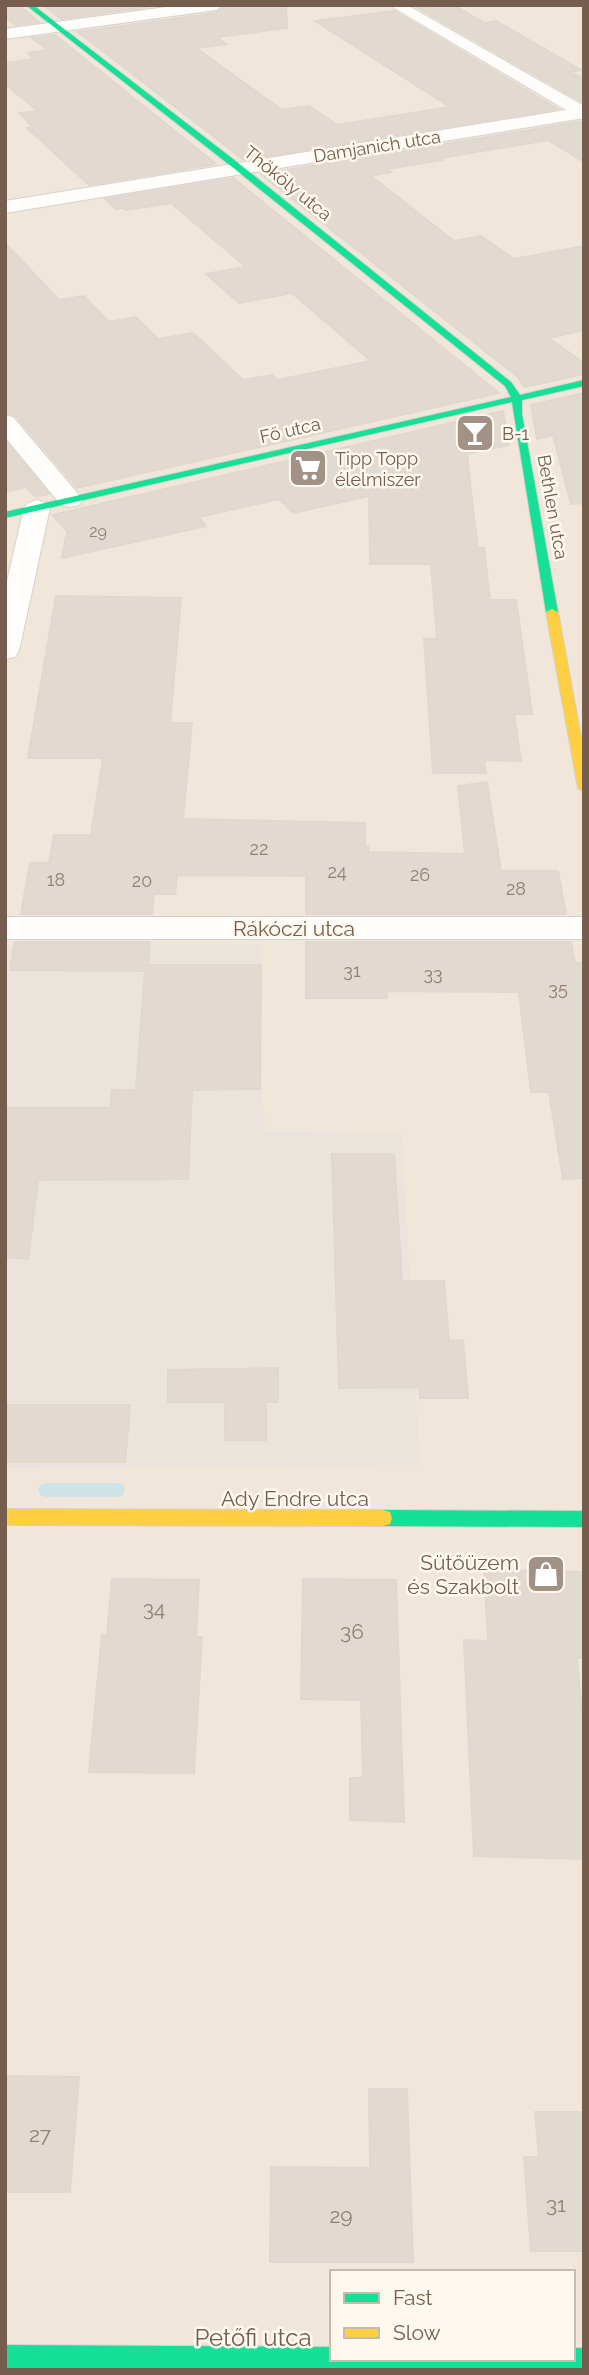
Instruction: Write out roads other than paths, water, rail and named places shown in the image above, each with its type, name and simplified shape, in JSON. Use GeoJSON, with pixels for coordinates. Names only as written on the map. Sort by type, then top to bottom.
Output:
{"type":"FeatureCollection","features":[{"type":"Feature","properties":{"kind":"street","name":"Thököly utca"},"geometry":{"type":"LineString","coordinates":[[29,5],[239,168],[508,384],[517,398]]}},
{"type":"Feature","properties":{"kind":"street"},"geometry":{"type":"LineString","coordinates":[[5,34],[216,5]]}},
{"type":"Feature","properties":{"kind":"street"},"geometry":{"type":"LineString","coordinates":[[396,5],[583,112]]}},
{"type":"Feature","properties":{"kind":"street","name":"Damjanich utca"},"geometry":{"type":"LineString","coordinates":[[5,207],[583,112]]}},
{"type":"Feature","properties":{"kind":"street","name":"Fő utca"},"geometry":{"type":"LineString","coordinates":[[5,515],[584,383]]}},
{"type":"Feature","properties":{"kind":"street","name":"Bethlen utca"},"geometry":{"type":"LineString","coordinates":[[517,398],[517,414],[584,788]]}},
{"type":"Feature","properties":{"kind":"street"},"geometry":{"type":"LineString","coordinates":[[5,422],[70,500]]}},
{"type":"Feature","properties":{"kind":"street"},"geometry":{"type":"LineString","coordinates":[[5,651],[37,508]]}},
{"type":"Feature","properties":{"kind":"street","name":"Rákóczi utca"},"geometry":{"type":"LineString","coordinates":[[5,928],[584,928]]}},
{"type":"Feature","properties":{"kind":"street","name":"Ady Endre utca"},"geometry":{"type":"LineString","coordinates":[[5,1517],[584,1519]]}},
{"type":"Feature","properties":{"kind":"street","name":"Petőfi utca"},"geometry":{"type":"LineString","coordinates":[[5,2358],[330,2360]]}},
{"type":"Feature","properties":{"kind":"waterway"},"geometry":{"type":"LineString","coordinates":[[46,1490],[117,1490]]}},
{"type":"Feature","properties":{"kind":"place","name":"B-1"},"geometry":{"type":"Point","coordinates":[475,433]}},
{"type":"Feature","properties":{"kind":"place","name":"Tipp Topp élelmiszer"},"geometry":{"type":"Point","coordinates":[308,468]}},
{"type":"Feature","properties":{"kind":"place","name":"Sütőüzem és Szakbolt"},"geometry":{"type":"Point","coordinates":[546,1574]}}]}
